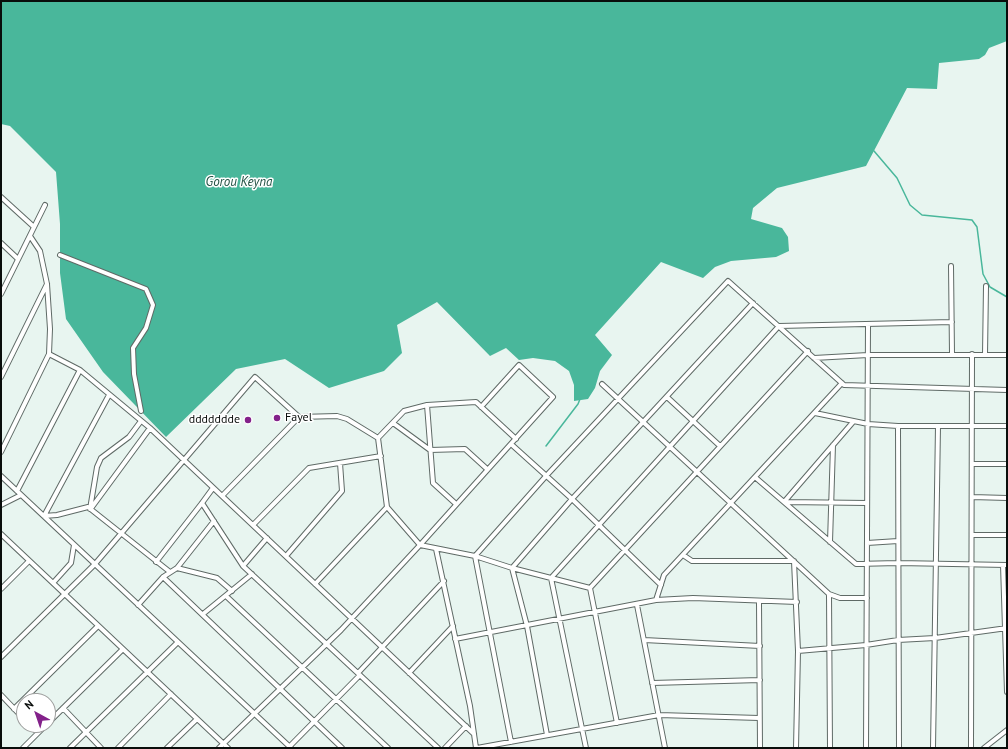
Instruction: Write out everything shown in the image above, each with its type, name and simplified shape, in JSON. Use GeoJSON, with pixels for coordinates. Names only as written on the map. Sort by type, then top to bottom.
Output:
{"type":"FeatureCollection","features":[{"type":"Feature","properties":{"kind":"street"},"geometry":{"type":"LineString","coordinates":[[1,197],[34,227]]}},
{"type":"Feature","properties":{"kind":"street"},"geometry":{"type":"LineString","coordinates":[[1,294],[2,288],[45,205]]}},
{"type":"Feature","properties":{"kind":"street"},"geometry":{"type":"LineString","coordinates":[[1,452],[49,354],[50,329],[47,284],[40,251],[30,236]]}},
{"type":"Feature","properties":{"kind":"street"},"geometry":{"type":"LineString","coordinates":[[1,243],[18,259]]}},
{"type":"Feature","properties":{"kind":"street"},"geometry":{"type":"LineString","coordinates":[[60,254],[146,289],[153,304],[146,328],[133,348],[134,374],[141,411]]}},
{"type":"Feature","properties":{"kind":"street"},"geometry":{"type":"LineString","coordinates":[[952,266],[952,354]]}},
{"type":"Feature","properties":{"kind":"street"},"geometry":{"type":"LineString","coordinates":[[475,556],[546,476],[728,280],[844,385],[1007,390]]}},
{"type":"Feature","properties":{"kind":"street"},"geometry":{"type":"LineString","coordinates":[[1,377],[47,284]]}},
{"type":"Feature","properties":{"kind":"street"},"geometry":{"type":"LineString","coordinates":[[985,355],[986,286]]}},
{"type":"Feature","properties":{"kind":"street"},"geometry":{"type":"LineString","coordinates":[[512,568],[572,499],[667,398],[753,303]]}},
{"type":"Feature","properties":{"kind":"street"},"geometry":{"type":"LineString","coordinates":[[551,578],[598,524],[779,326],[952,322]]}},
{"type":"Feature","properties":{"kind":"street"},"geometry":{"type":"LineString","coordinates":[[866,748],[868,324]]}},
{"type":"Feature","properties":{"kind":"street"},"geometry":{"type":"LineString","coordinates":[[590,588],[808,351]]}},
{"type":"Feature","properties":{"kind":"street"},"geometry":{"type":"LineString","coordinates":[[49,354],[80,370],[150,428],[474,734]]}},
{"type":"Feature","properties":{"kind":"street"},"geometry":{"type":"LineString","coordinates":[[971,748],[972,354]]}},
{"type":"Feature","properties":{"kind":"street"},"geometry":{"type":"LineString","coordinates":[[814,358],[868,355],[1007,355]]}},
{"type":"Feature","properties":{"kind":"street"},"geometry":{"type":"LineString","coordinates":[[219,748],[351,618],[420,545],[553,397],[519,365],[481,407]]}},
{"type":"Feature","properties":{"kind":"street"},"geometry":{"type":"LineString","coordinates":[[17,491],[80,370]]}},
{"type":"Feature","properties":{"kind":"street"},"geometry":{"type":"LineString","coordinates":[[1,657],[95,564],[255,377],[299,417],[337,416],[347,419],[378,438],[387,507],[420,545],[475,556],[512,568],[590,588]]}},
{"type":"Feature","properties":{"kind":"street"},"geometry":{"type":"LineString","coordinates":[[656,600],[664,575],[756,478],[842,383]]}},
{"type":"Feature","properties":{"kind":"street"},"geometry":{"type":"LineString","coordinates":[[602,384],[698,471],[829,594],[840,598],[867,598]]}},
{"type":"Feature","properties":{"kind":"street"},"geometry":{"type":"LineString","coordinates":[[44,516],[109,394]]}},
{"type":"Feature","properties":{"kind":"street"},"geometry":{"type":"LineString","coordinates":[[667,398],[720,446]]}},
{"type":"Feature","properties":{"kind":"street"},"geometry":{"type":"LineString","coordinates":[[378,438],[404,411],[427,405],[476,402],[516,438]]}},
{"type":"Feature","properties":{"kind":"street"},"geometry":{"type":"LineString","coordinates":[[427,405],[433,483],[456,504]]}},
{"type":"Feature","properties":{"kind":"street"},"geometry":{"type":"LineString","coordinates":[[815,413],[852,422],[868,424],[898,426],[1007,426]]}},
{"type":"Feature","properties":{"kind":"street"},"geometry":{"type":"LineString","coordinates":[[222,496],[299,417]]}},
{"type":"Feature","properties":{"kind":"street"},"geometry":{"type":"LineString","coordinates":[[90,509],[97,467],[101,458],[129,437],[141,421]]}},
{"type":"Feature","properties":{"kind":"street"},"geometry":{"type":"LineString","coordinates":[[784,502],[852,422]]}},
{"type":"Feature","properties":{"kind":"street"},"geometry":{"type":"LineString","coordinates":[[393,423],[430,450],[465,449],[488,470]]}},
{"type":"Feature","properties":{"kind":"street"},"geometry":{"type":"LineString","coordinates":[[898,426],[899,748]]}},
{"type":"Feature","properties":{"kind":"street"},"geometry":{"type":"LineString","coordinates":[[933,748],[938,426]]}},
{"type":"Feature","properties":{"kind":"street"},"geometry":{"type":"LineString","coordinates":[[90,509],[150,428]]}},
{"type":"Feature","properties":{"kind":"street"},"geometry":{"type":"LineString","coordinates":[[511,444],[572,499],[661,585]]}},
{"type":"Feature","properties":{"kind":"street"},"geometry":{"type":"LineString","coordinates":[[830,542],[833,445]]}},
{"type":"Feature","properties":{"kind":"street"},"geometry":{"type":"LineString","coordinates":[[253,525],[309,468],[381,456]]}},
{"type":"Feature","properties":{"kind":"street"},"geometry":{"type":"LineString","coordinates":[[286,556],[342,491],[340,463]]}},
{"type":"Feature","properties":{"kind":"street"},"geometry":{"type":"LineString","coordinates":[[972,464],[1007,464]]}},
{"type":"Feature","properties":{"kind":"street"},"geometry":{"type":"LineString","coordinates":[[1,476],[290,747],[444,581]]}},
{"type":"Feature","properties":{"kind":"street"},"geometry":{"type":"LineString","coordinates":[[756,478],[856,564],[936,563],[1005,565],[1007,692]]}},
{"type":"Feature","properties":{"kind":"street"},"geometry":{"type":"LineString","coordinates":[[156,562],[212,488]]}},
{"type":"Feature","properties":{"kind":"street"},"geometry":{"type":"LineString","coordinates":[[1,505],[21,495]]}},
{"type":"Feature","properties":{"kind":"street"},"geometry":{"type":"LineString","coordinates":[[972,497],[1007,498]]}},
{"type":"Feature","properties":{"kind":"street"},"geometry":{"type":"LineString","coordinates":[[784,502],[867,503]]}},
{"type":"Feature","properties":{"kind":"street"},"geometry":{"type":"LineString","coordinates":[[202,503],[243,566],[438,748]]}},
{"type":"Feature","properties":{"kind":"street"},"geometry":{"type":"LineString","coordinates":[[44,516],[57,515],[88,507],[170,572]]}},
{"type":"Feature","properties":{"kind":"street"},"geometry":{"type":"LineString","coordinates":[[315,584],[387,507]]}},
{"type":"Feature","properties":{"kind":"street"},"geometry":{"type":"LineString","coordinates":[[138,605],[164,577],[177,568],[214,521]]}},
{"type":"Feature","properties":{"kind":"street"},"geometry":{"type":"LineString","coordinates":[[1,534],[228,748]]}},
{"type":"Feature","properties":{"kind":"street"},"geometry":{"type":"LineString","coordinates":[[972,535],[1007,535]]}},
{"type":"Feature","properties":{"kind":"street"},"geometry":{"type":"LineString","coordinates":[[243,566],[267,538]]}},
{"type":"Feature","properties":{"kind":"street"},"geometry":{"type":"LineString","coordinates":[[867,543],[898,541]]}},
{"type":"Feature","properties":{"kind":"street"},"geometry":{"type":"LineString","coordinates":[[53,583],[71,563],[74,545]]}},
{"type":"Feature","properties":{"kind":"street"},"geometry":{"type":"LineString","coordinates":[[436,549],[470,706],[476,748],[659,715],[759,718]]}},
{"type":"Feature","properties":{"kind":"street"},"geometry":{"type":"LineString","coordinates":[[683,555],[692,561],[794,561]]}},
{"type":"Feature","properties":{"kind":"street"},"geometry":{"type":"LineString","coordinates":[[475,556],[489,633],[512,742]]}},
{"type":"Feature","properties":{"kind":"street"},"geometry":{"type":"LineString","coordinates":[[1,589],[30,561]]}},
{"type":"Feature","properties":{"kind":"street"},"geometry":{"type":"LineString","coordinates":[[794,561],[798,651],[796,748]]}},
{"type":"Feature","properties":{"kind":"street"},"geometry":{"type":"LineString","coordinates":[[177,568],[217,578],[232,591]]}},
{"type":"Feature","properties":{"kind":"street"},"geometry":{"type":"LineString","coordinates":[[512,568],[527,626],[547,735]]}},
{"type":"Feature","properties":{"kind":"street"},"geometry":{"type":"LineString","coordinates":[[203,614],[252,574]]}},
{"type":"Feature","properties":{"kind":"street"},"geometry":{"type":"LineString","coordinates":[[164,577],[342,748]]}},
{"type":"Feature","properties":{"kind":"street"},"geometry":{"type":"LineString","coordinates":[[551,578],[561,619],[586,748]]}},
{"type":"Feature","properties":{"kind":"street"},"geometry":{"type":"LineString","coordinates":[[590,588],[617,723]]}},
{"type":"Feature","properties":{"kind":"street"},"geometry":{"type":"LineString","coordinates":[[829,594],[830,748]]}},
{"type":"Feature","properties":{"kind":"street"},"geometry":{"type":"LineString","coordinates":[[226,596],[388,748]]}},
{"type":"Feature","properties":{"kind":"street"},"geometry":{"type":"LineString","coordinates":[[455,638],[527,626],[656,600],[693,598],[759,602],[797,602]]}},
{"type":"Feature","properties":{"kind":"street"},"geometry":{"type":"LineString","coordinates":[[759,602],[760,748]]}},
{"type":"Feature","properties":{"kind":"street"},"geometry":{"type":"LineString","coordinates":[[637,605],[665,748]]}},
{"type":"Feature","properties":{"kind":"street"},"geometry":{"type":"LineString","coordinates":[[1,696],[14,709],[98,626]]}},
{"type":"Feature","properties":{"kind":"street"},"geometry":{"type":"LineString","coordinates":[[409,673],[453,626]]}},
{"type":"Feature","properties":{"kind":"street"},"geometry":{"type":"LineString","coordinates":[[798,651],[866,645],[898,640],[934,638],[1006,628]]}},
{"type":"Feature","properties":{"kind":"street"},"geometry":{"type":"LineString","coordinates":[[644,640],[760,646]]}},
{"type":"Feature","properties":{"kind":"street"},"geometry":{"type":"LineString","coordinates":[[70,748],[178,642]]}},
{"type":"Feature","properties":{"kind":"street"},"geometry":{"type":"LineString","coordinates":[[56,715],[123,649]]}},
{"type":"Feature","properties":{"kind":"street"},"geometry":{"type":"LineString","coordinates":[[652,683],[760,680]]}},
{"type":"Feature","properties":{"kind":"street"},"geometry":{"type":"LineString","coordinates":[[118,748],[171,694]]}},
{"type":"Feature","properties":{"kind":"street"},"geometry":{"type":"LineString","coordinates":[[63,708],[101,748]]}},
{"type":"Feature","properties":{"kind":"street"},"geometry":{"type":"LineString","coordinates":[[167,748],[197,719]]}},
{"type":"Feature","properties":{"kind":"street"},"geometry":{"type":"LineString","coordinates":[[445,748],[466,726]]}},
{"type":"Feature","properties":{"kind":"street"},"geometry":{"type":"LineString","coordinates":[[984,748],[1007,730]]}},
{"type":"Feature","properties":{"kind":"street"},"geometry":{"type":"LineString","coordinates":[[23,748],[38,733]]}},
{"type":"Feature","properties":{"kind":"water","name":"Gorou Keyna"},"geometry":{"type":"Polygon","coordinates":[[[1,1],[1007,1],[1007,41],[989,48],[985,55],[979,59],[939,63],[937,89],[907,88],[866,166],[777,188],[753,208],[751,219],[782,228],[788,237],[789,251],[776,257],[731,261],[715,267],[703,278],[661,262],[595,335],[612,355],[600,371],[595,388],[588,399],[574,401],[574,385],[569,371],[555,361],[533,358],[519,360],[506,348],[490,356],[437,302],[397,325],[402,353],[384,371],[329,388],[285,359],[236,369],[166,437],[103,372],[66,319],[60,273],[60,224],[56,172],[10,126],[1,124],[1,1]]]}},
{"type":"Feature","properties":{"kind":"waterway"},"geometry":{"type":"LineString","coordinates":[[874,151],[897,178],[910,205],[922,215],[972,220],[977,227],[983,274],[990,287],[1007,297]]}},
{"type":"Feature","properties":{"kind":"waterway"},"geometry":{"type":"LineString","coordinates":[[546,446],[578,404],[580,399]]}},
{"type":"Feature","properties":{"kind":"place","name":"Fayel"},"geometry":{"type":"Point","coordinates":[277,418]}},
{"type":"Feature","properties":{"kind":"place","name":"ddddddde"},"geometry":{"type":"Point","coordinates":[248,420]}}]}
